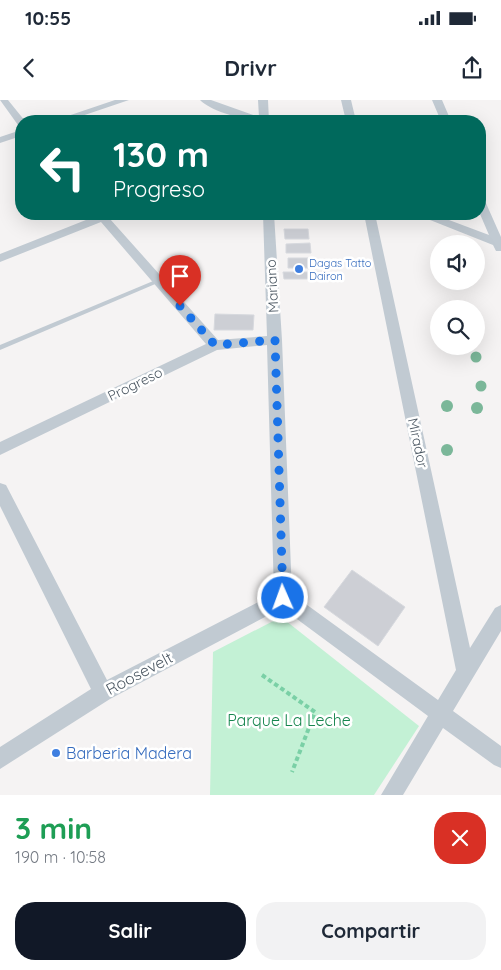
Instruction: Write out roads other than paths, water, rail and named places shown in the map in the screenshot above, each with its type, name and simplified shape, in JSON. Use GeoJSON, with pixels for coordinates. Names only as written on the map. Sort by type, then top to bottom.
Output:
{"type":"FeatureCollection","features":[{"type":"Feature","properties":{"kind":"street"},"geometry":{"type":"LineString","coordinates":[[2,100],[15,116]]}},
{"type":"Feature","properties":{"kind":"street"},"geometry":{"type":"LineString","coordinates":[[77,115],[124,100]]}},
{"type":"Feature","properties":{"kind":"street"},"geometry":{"type":"LineString","coordinates":[[205,100],[213,105],[244,115]]}},
{"type":"Feature","properties":{"kind":"street"},"geometry":{"type":"LineString","coordinates":[[263,115],[264,100]]}},
{"type":"Feature","properties":{"kind":"street"},"geometry":{"type":"LineString","coordinates":[[346,100],[350,115]]}},
{"type":"Feature","properties":{"kind":"street"},"geometry":{"type":"LineString","coordinates":[[438,100],[444,115]]}},
{"type":"Feature","properties":{"kind":"street"},"geometry":{"type":"LineString","coordinates":[[0,140],[15,135]]}},
{"type":"Feature","properties":{"kind":"street"},"geometry":{"type":"LineString","coordinates":[[486,215],[500,247]]}},
{"type":"Feature","properties":{"kind":"street"},"geometry":{"type":"LineString","coordinates":[[0,258],[94,220]]}},
{"type":"Feature","properties":{"kind":"street"},"geometry":{"type":"LineString","coordinates":[[110,220],[158,281],[215,345]]}},
{"type":"Feature","properties":{"kind":"street","name":"Mariano"},"geometry":{"type":"LineString","coordinates":[[269,220],[283,598]]}},
{"type":"Feature","properties":{"kind":"street","name":"Mirador"},"geometry":{"type":"LineString","coordinates":[[371,220],[466,672]]}},
{"type":"Feature","properties":{"kind":"street"},"geometry":{"type":"LineString","coordinates":[[438,220],[500,247]]}},
{"type":"Feature","properties":{"kind":"street","name":"Progreso"},"geometry":{"type":"LineString","coordinates":[[0,449],[215,345],[275,340]]}},
{"type":"Feature","properties":{"kind":"street"},"geometry":{"type":"LineString","coordinates":[[0,490],[103,692]]}},
{"type":"Feature","properties":{"kind":"street"},"geometry":{"type":"LineString","coordinates":[[283,598],[501,758]]}},
{"type":"Feature","properties":{"kind":"street","name":"Roosevelt"},"geometry":{"type":"LineString","coordinates":[[0,760],[103,692],[283,598]]}},
{"type":"Feature","properties":{"kind":"street"},"geometry":{"type":"LineString","coordinates":[[391,795],[501,614]]}},
{"type":"Feature","properties":{"kind":"lane"},"geometry":{"type":"LineString","coordinates":[[0,348],[158,281]]}},
{"type":"Feature","properties":{"kind":"place","name":"Dagas Tatto Dairon"},"geometry":{"type":"Point","coordinates":[299,269]}},
{"type":"Feature","properties":{"kind":"place","name":"Barberia Madera"},"geometry":{"type":"Point","coordinates":[56,753]}},
{"type":"Feature","properties":{"kind":"park label","name":"Parque La Leche"},"geometry":{"type":"Point","coordinates":[289,720]}}]}
